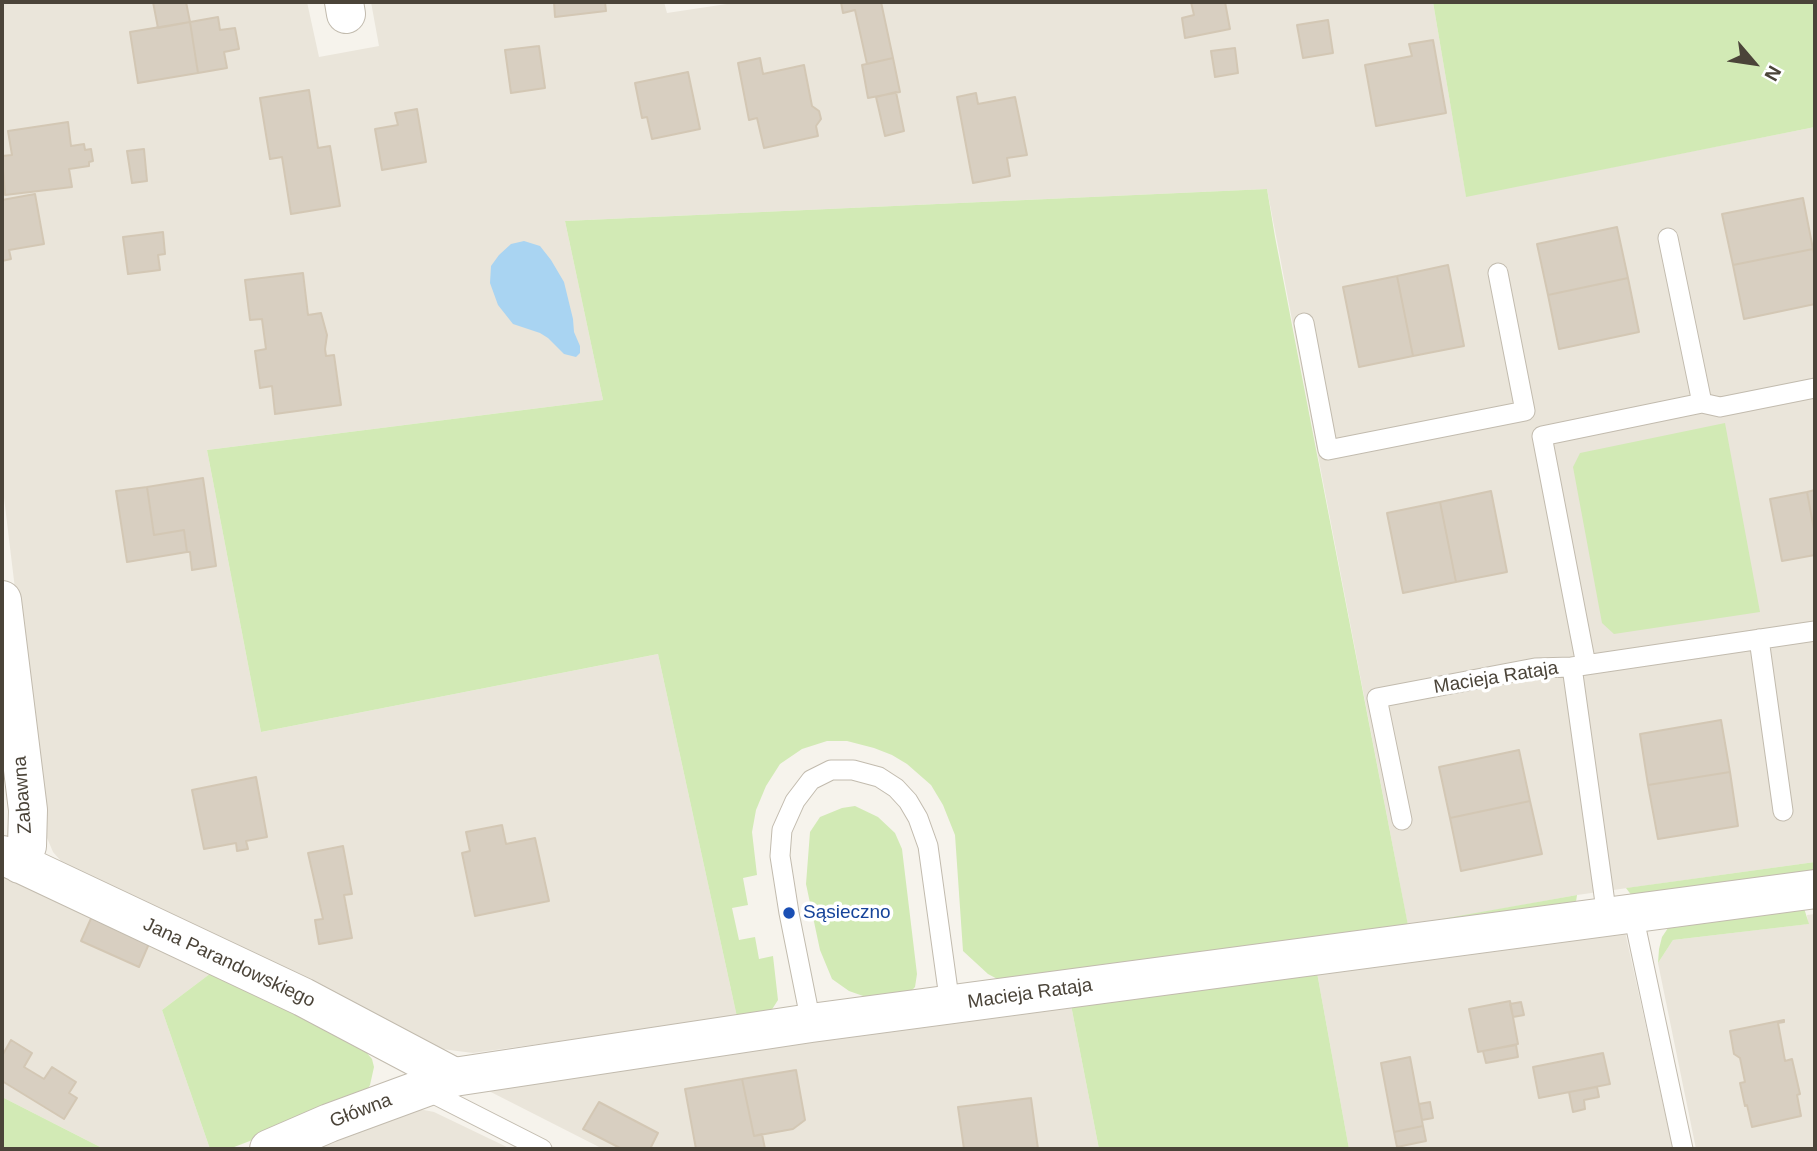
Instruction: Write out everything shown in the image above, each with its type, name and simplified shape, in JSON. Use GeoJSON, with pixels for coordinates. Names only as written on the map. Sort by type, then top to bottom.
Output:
{"type":"FeatureCollection","features":[{"type":"Feature","properties":{"kind":"street","name":"Zabawna"},"geometry":{"type":"LineString","coordinates":[[2,600],[28,810],[27,846],[11,860]]}},
{"type":"Feature","properties":{"kind":"street","name":"Jana Parandowskiego"},"geometry":{"type":"LineString","coordinates":[[11,860],[303,997],[383,1039],[438,1083]]}},
{"type":"Feature","properties":{"kind":"street","name":"Macieja Rataja"},"geometry":{"type":"LineString","coordinates":[[438,1083],[811,1023],[1815,889]]}},
{"type":"Feature","properties":{"kind":"street"},"geometry":{"type":"LineString","coordinates":[[375,1105],[390,1087],[394,1077],[394,1058],[383,1039]]}},
{"type":"Feature","properties":{"kind":"street","name":"Główna"},"geometry":{"type":"LineString","coordinates":[[269,1149],[375,1105],[438,1083]]}},
{"type":"Feature","properties":{"kind":"lane"},"geometry":{"type":"LineString","coordinates":[[1668,238],[1702,402]]}},
{"type":"Feature","properties":{"kind":"lane"},"geometry":{"type":"LineString","coordinates":[[1304,323],[1328,450],[1525,411],[1498,273]]}},
{"type":"Feature","properties":{"kind":"lane"},"geometry":{"type":"LineString","coordinates":[[1513,413],[1542,436],[1702,402],[1720,407],[1815,388]]}},
{"type":"Feature","properties":{"kind":"lane","name":"Macieja Rataja"},"geometry":{"type":"LineString","coordinates":[[1542,436],[1620,915],[1683,1149]]}},
{"type":"Feature","properties":{"kind":"lane","name":"Macieja Rataja"},"geometry":{"type":"LineString","coordinates":[[1402,820],[1377,698],[1535,668],[1579,666],[1815,631]]}},
{"type":"Feature","properties":{"kind":"lane"},"geometry":{"type":"LineString","coordinates":[[1759,639],[1783,811]]}},
{"type":"Feature","properties":{"kind":"lane"},"geometry":{"type":"LineString","coordinates":[[811,1023],[780,856],[782,830],[795,801],[811,780],[831,770],[853,770],[879,777],[902,794],[918,818],[928,846],[950,1004]]}},
{"type":"Feature","properties":{"kind":"lane"},"geometry":{"type":"LineString","coordinates":[[438,1083],[542,1149]]}},
{"type":"Feature","properties":{"kind":"shaded area"},"geometry":{"type":"Polygon","coordinates":[[[2,2],[307,2],[319,57],[379,46],[371,2],[664,2],[667,13],[740,2],[1433,2],[1466,196],[1815,127],[1815,862],[1577,895],[1408,926],[1267,189],[565,221],[603,400],[207,450],[261,732],[658,654],[737,1017],[473,1053],[442,1049],[69,870],[53,852],[45,833],[2,481],[2,2]]]}},
{"type":"Feature","properties":{"kind":"shaded area"},"geometry":{"type":"Polygon","coordinates":[[[2,870],[215,970],[162,1010],[210,1149],[104,1149],[2,1097],[2,870]]]}},
{"type":"Feature","properties":{"kind":"shaded area"},"geometry":{"type":"Polygon","coordinates":[[[1815,914],[1815,1149],[1696,1149],[1658,963],[1673,940],[1808,924],[1807,915],[1815,914]]]}},
{"type":"Feature","properties":{"kind":"shaded area"},"geometry":{"type":"Polygon","coordinates":[[[1624,927],[1673,1149],[1349,1149],[1316,967],[1624,927]]]}},
{"type":"Feature","properties":{"kind":"shaded area"},"geometry":{"type":"Polygon","coordinates":[[[1071,1005],[1099,1149],[603,1149],[481,1087],[1071,1005]]]}},
{"type":"Feature","properties":{"kind":"shaded area"},"geometry":{"type":"Polygon","coordinates":[[[414,1108],[434,1112],[511,1149],[302,1149],[414,1108]]]}},
{"type":"Feature","properties":{"kind":"green space"},"geometry":{"type":"Polygon","coordinates":[[[1433,2],[1815,2],[1815,127],[1466,197],[1433,2]]]}},
{"type":"Feature","properties":{"kind":"green space"},"geometry":{"type":"Polygon","coordinates":[[[1267,189],[1408,925],[1577,895],[1576,902],[1005,983],[988,974],[963,951],[955,835],[943,805],[931,785],[892,755],[847,741],[827,741],[802,749],[780,764],[766,786],[756,810],[752,832],[757,875],[743,878],[748,905],[732,908],[739,940],[755,937],[759,959],[773,956],[778,1000],[771,1011],[737,1017],[658,654],[261,732],[207,450],[603,400],[565,221],[1267,189]]]}},
{"type":"Feature","properties":{"kind":"green space"},"geometry":{"type":"Polygon","coordinates":[[[1725,423],[1760,612],[1614,634],[1602,623],[1573,467],[1580,453],[1725,423]]]}},
{"type":"Feature","properties":{"kind":"green space"},"geometry":{"type":"Polygon","coordinates":[[[855,806],[878,817],[895,833],[902,849],[917,974],[915,987],[906,996],[866,997],[849,991],[832,979],[820,950],[806,884],[810,832],[820,817],[855,806]]]}},
{"type":"Feature","properties":{"kind":"green space"},"geometry":{"type":"Polygon","coordinates":[[[1815,862],[1815,875],[1632,896],[1626,888],[1815,862]]]}},
{"type":"Feature","properties":{"kind":"green space"},"geometry":{"type":"Polygon","coordinates":[[[1803,905],[1809,924],[1673,940],[1658,963],[1662,937],[1668,928],[1803,905]]]}},
{"type":"Feature","properties":{"kind":"green space"},"geometry":{"type":"Polygon","coordinates":[[[1316,967],[1349,1149],[1099,1149],[1071,1005],[1316,967]]]}},
{"type":"Feature","properties":{"kind":"green space"},"geometry":{"type":"Polygon","coordinates":[[[215,970],[366,1052],[374,1067],[365,1094],[354,1101],[229,1149],[210,1149],[162,1010],[215,970]]]}},
{"type":"Feature","properties":{"kind":"green space"},"geometry":{"type":"Polygon","coordinates":[[[2,1097],[104,1149],[2,1149],[2,1097]]]}},
{"type":"Feature","properties":{"kind":"water"},"geometry":{"type":"Polygon","coordinates":[[[524,241],[540,246],[564,282],[574,332],[580,346],[580,353],[576,357],[564,354],[540,333],[513,324],[498,305],[490,283],[491,266],[511,244],[524,241]]]}},
{"type":"Feature","properties":{"kind":"building"},"geometry":{"type":"Polygon","coordinates":[[[153,2],[186,2],[190,22],[158,28],[153,2]]]}},
{"type":"Feature","properties":{"kind":"building"},"geometry":{"type":"Polygon","coordinates":[[[554,2],[605,2],[606,11],[555,17],[554,2]]]}},
{"type":"Feature","properties":{"kind":"building"},"geometry":{"type":"Polygon","coordinates":[[[841,2],[881,2],[893,58],[867,64],[855,10],[843,13],[841,2]]]}},
{"type":"Feature","properties":{"kind":"building"},"geometry":{"type":"Polygon","coordinates":[[[1191,2],[1225,2],[1230,29],[1185,38],[1182,18],[1194,15],[1191,2]]]}},
{"type":"Feature","properties":{"kind":"building"},"geometry":{"type":"Polygon","coordinates":[[[218,17],[220,30],[235,28],[239,49],[224,52],[227,68],[198,73],[190,22],[218,17]]]}},
{"type":"Feature","properties":{"kind":"building"},"geometry":{"type":"Polygon","coordinates":[[[1328,20],[1333,53],[1303,58],[1297,25],[1328,20]]]}},
{"type":"Feature","properties":{"kind":"building"},"geometry":{"type":"Polygon","coordinates":[[[190,22],[198,73],[138,83],[130,32],[190,22]]]}},
{"type":"Feature","properties":{"kind":"building"},"geometry":{"type":"Polygon","coordinates":[[[1433,40],[1446,113],[1376,126],[1365,65],[1412,56],[1409,44],[1433,40]]]}},
{"type":"Feature","properties":{"kind":"building"},"geometry":{"type":"Polygon","coordinates":[[[539,46],[545,88],[511,93],[505,50],[539,46]]]}},
{"type":"Feature","properties":{"kind":"building"},"geometry":{"type":"Polygon","coordinates":[[[1235,48],[1238,73],[1215,77],[1211,51],[1235,48]]]}},
{"type":"Feature","properties":{"kind":"building"},"geometry":{"type":"Polygon","coordinates":[[[760,58],[763,74],[804,65],[812,106],[819,111],[821,119],[816,126],[818,136],[764,148],[757,118],[749,120],[738,63],[760,58]]]}},
{"type":"Feature","properties":{"kind":"building"},"geometry":{"type":"Polygon","coordinates":[[[893,58],[900,92],[868,98],[862,65],[893,58]]]}},
{"type":"Feature","properties":{"kind":"building"},"geometry":{"type":"Polygon","coordinates":[[[688,72],[700,129],[652,139],[647,117],[642,118],[635,83],[688,72]]]}},
{"type":"Feature","properties":{"kind":"building"},"geometry":{"type":"Polygon","coordinates":[[[309,90],[318,148],[330,146],[340,206],[291,214],[282,157],[270,159],[260,98],[309,90]]]}},
{"type":"Feature","properties":{"kind":"building"},"geometry":{"type":"Polygon","coordinates":[[[896,92],[904,131],[885,136],[876,97],[896,92]]]}},
{"type":"Feature","properties":{"kind":"building"},"geometry":{"type":"Polygon","coordinates":[[[976,93],[978,104],[1015,97],[1027,155],[1007,158],[1010,176],[973,183],[957,97],[976,93]]]}},
{"type":"Feature","properties":{"kind":"building"},"geometry":{"type":"Polygon","coordinates":[[[417,109],[426,162],[382,170],[375,129],[398,125],[395,113],[417,109]]]}},
{"type":"Feature","properties":{"kind":"building"},"geometry":{"type":"Polygon","coordinates":[[[68,122],[71,146],[84,144],[85,150],[91,149],[93,161],[89,162],[89,166],[69,169],[72,187],[5,195],[2,156],[12,155],[8,131],[68,122]]]}},
{"type":"Feature","properties":{"kind":"building"},"geometry":{"type":"Polygon","coordinates":[[[144,149],[147,181],[132,183],[127,151],[144,149]]]}},
{"type":"Feature","properties":{"kind":"building"},"geometry":{"type":"Polygon","coordinates":[[[35,194],[44,244],[9,250],[11,259],[2,261],[2,200],[35,194]]]}},
{"type":"Feature","properties":{"kind":"building"},"geometry":{"type":"Polygon","coordinates":[[[1803,198],[1813,249],[1733,265],[1722,214],[1803,198]]]}},
{"type":"Feature","properties":{"kind":"building"},"geometry":{"type":"Polygon","coordinates":[[[1617,227],[1628,278],[1548,295],[1537,244],[1617,227]]]}},
{"type":"Feature","properties":{"kind":"building"},"geometry":{"type":"Polygon","coordinates":[[[163,232],[165,254],[158,255],[160,270],[128,274],[123,237],[163,232]]]}},
{"type":"Feature","properties":{"kind":"building"},"geometry":{"type":"Polygon","coordinates":[[[1813,249],[1815,304],[1744,319],[1733,265],[1813,249]]]}},
{"type":"Feature","properties":{"kind":"building"},"geometry":{"type":"Polygon","coordinates":[[[1448,265],[1464,346],[1413,356],[1397,276],[1448,265]]]}},
{"type":"Feature","properties":{"kind":"building"},"geometry":{"type":"Polygon","coordinates":[[[303,273],[308,315],[321,313],[327,335],[326,356],[334,355],[341,405],[275,414],[272,386],[260,388],[255,351],[266,349],[262,319],[250,320],[245,280],[303,273]]]}},
{"type":"Feature","properties":{"kind":"building"},"geometry":{"type":"Polygon","coordinates":[[[1397,276],[1413,356],[1359,367],[1343,287],[1397,276]]]}},
{"type":"Feature","properties":{"kind":"building"},"geometry":{"type":"Polygon","coordinates":[[[1628,278],[1639,332],[1559,349],[1548,295],[1628,278]]]}},
{"type":"Feature","properties":{"kind":"building"},"geometry":{"type":"Polygon","coordinates":[[[203,478],[216,566],[192,570],[184,530],[154,535],[147,487],[203,478]]]}},
{"type":"Feature","properties":{"kind":"building"},"geometry":{"type":"Polygon","coordinates":[[[147,487],[154,535],[184,530],[187,552],[127,562],[116,491],[147,487]]]}},
{"type":"Feature","properties":{"kind":"building"},"geometry":{"type":"Polygon","coordinates":[[[1815,490],[1815,535],[1807,492],[1815,490]]]}},
{"type":"Feature","properties":{"kind":"building"},"geometry":{"type":"Polygon","coordinates":[[[1491,491],[1507,572],[1456,582],[1440,502],[1491,491]]]}},
{"type":"Feature","properties":{"kind":"building"},"geometry":{"type":"Polygon","coordinates":[[[1807,492],[1815,535],[1815,555],[1782,561],[1770,499],[1807,492]]]}},
{"type":"Feature","properties":{"kind":"building"},"geometry":{"type":"Polygon","coordinates":[[[1440,502],[1456,582],[1403,593],[1387,513],[1440,502]]]}},
{"type":"Feature","properties":{"kind":"building"},"geometry":{"type":"Polygon","coordinates":[[[1721,720],[1730,772],[1648,785],[1640,734],[1721,720]]]}},
{"type":"Feature","properties":{"kind":"building"},"geometry":{"type":"Polygon","coordinates":[[[1519,750],[1530,801],[1450,818],[1439,767],[1519,750]]]}},
{"type":"Feature","properties":{"kind":"building"},"geometry":{"type":"Polygon","coordinates":[[[1730,772],[1738,826],[1658,839],[1648,785],[1730,772]]]}},
{"type":"Feature","properties":{"kind":"building"},"geometry":{"type":"Polygon","coordinates":[[[256,777],[267,837],[246,841],[248,849],[237,851],[236,843],[204,849],[192,790],[256,777]]]}},
{"type":"Feature","properties":{"kind":"building"},"geometry":{"type":"Polygon","coordinates":[[[1530,801],[1542,854],[1461,871],[1450,818],[1530,801]]]}},
{"type":"Feature","properties":{"kind":"building"},"geometry":{"type":"Polygon","coordinates":[[[502,825],[506,844],[535,838],[549,901],[475,916],[462,853],[470,851],[466,832],[502,825]]]}},
{"type":"Feature","properties":{"kind":"building"},"geometry":{"type":"Polygon","coordinates":[[[343,846],[352,894],[344,895],[352,938],[319,944],[315,920],[323,919],[308,853],[343,846]]]}},
{"type":"Feature","properties":{"kind":"building"},"geometry":{"type":"Polygon","coordinates":[[[93,914],[151,939],[139,967],[81,941],[93,914]]]}},
{"type":"Feature","properties":{"kind":"building"},"geometry":{"type":"Polygon","coordinates":[[[1510,1001],[1518,1044],[1478,1052],[1469,1009],[1510,1001]]]}},
{"type":"Feature","properties":{"kind":"building"},"geometry":{"type":"Polygon","coordinates":[[[1521,1002],[1524,1015],[1513,1017],[1510,1004],[1521,1002]]]}},
{"type":"Feature","properties":{"kind":"building"},"geometry":{"type":"Polygon","coordinates":[[[1784,1020],[1778,1023],[1785,1061],[1792,1059],[1800,1094],[1797,1095],[1801,1116],[1752,1127],[1740,1083],[1745,1082],[1740,1058],[1734,1054],[1730,1031],[1784,1020]]]}},
{"type":"Feature","properties":{"kind":"building"},"geometry":{"type":"Polygon","coordinates":[[[11,1040],[32,1053],[24,1067],[44,1079],[52,1067],[76,1082],[69,1093],[77,1098],[64,1119],[2,1081],[2,1056],[11,1040]]]}},
{"type":"Feature","properties":{"kind":"building"},"geometry":{"type":"Polygon","coordinates":[[[1516,1045],[1518,1057],[1486,1063],[1483,1051],[1516,1045]]]}},
{"type":"Feature","properties":{"kind":"building"},"geometry":{"type":"Polygon","coordinates":[[[1603,1053],[1610,1084],[1539,1098],[1533,1067],[1603,1053]]]}},
{"type":"Feature","properties":{"kind":"building"},"geometry":{"type":"Polygon","coordinates":[[[1410,1057],[1423,1126],[1394,1132],[1381,1063],[1410,1057]]]}},
{"type":"Feature","properties":{"kind":"building"},"geometry":{"type":"Polygon","coordinates":[[[796,1070],[805,1120],[793,1129],[754,1136],[742,1079],[796,1070]]]}},
{"type":"Feature","properties":{"kind":"building"},"geometry":{"type":"Polygon","coordinates":[[[742,1079],[754,1136],[762,1134],[765,1149],[696,1149],[685,1089],[742,1079]]]}},
{"type":"Feature","properties":{"kind":"building"},"geometry":{"type":"Polygon","coordinates":[[[1597,1087],[1599,1097],[1584,1100],[1585,1109],[1573,1112],[1569,1092],[1597,1087]]]}},
{"type":"Feature","properties":{"kind":"building"},"geometry":{"type":"Polygon","coordinates":[[[1031,1098],[1038,1149],[964,1149],[958,1107],[1031,1098]]]}},
{"type":"Feature","properties":{"kind":"building"},"geometry":{"type":"Polygon","coordinates":[[[599,1102],[658,1133],[650,1149],[622,1149],[583,1129],[599,1102]]]}},
{"type":"Feature","properties":{"kind":"building"},"geometry":{"type":"Polygon","coordinates":[[[1430,1102],[1433,1118],[1422,1120],[1419,1104],[1430,1102]]]}},
{"type":"Feature","properties":{"kind":"building"},"geometry":{"type":"Polygon","coordinates":[[[1423,1126],[1426,1141],[1397,1147],[1394,1132],[1423,1126]]]}},
{"type":"Feature","properties":{"kind":"place","name":"Sąsieczno"},"geometry":{"type":"Point","coordinates":[789,913]}}]}
